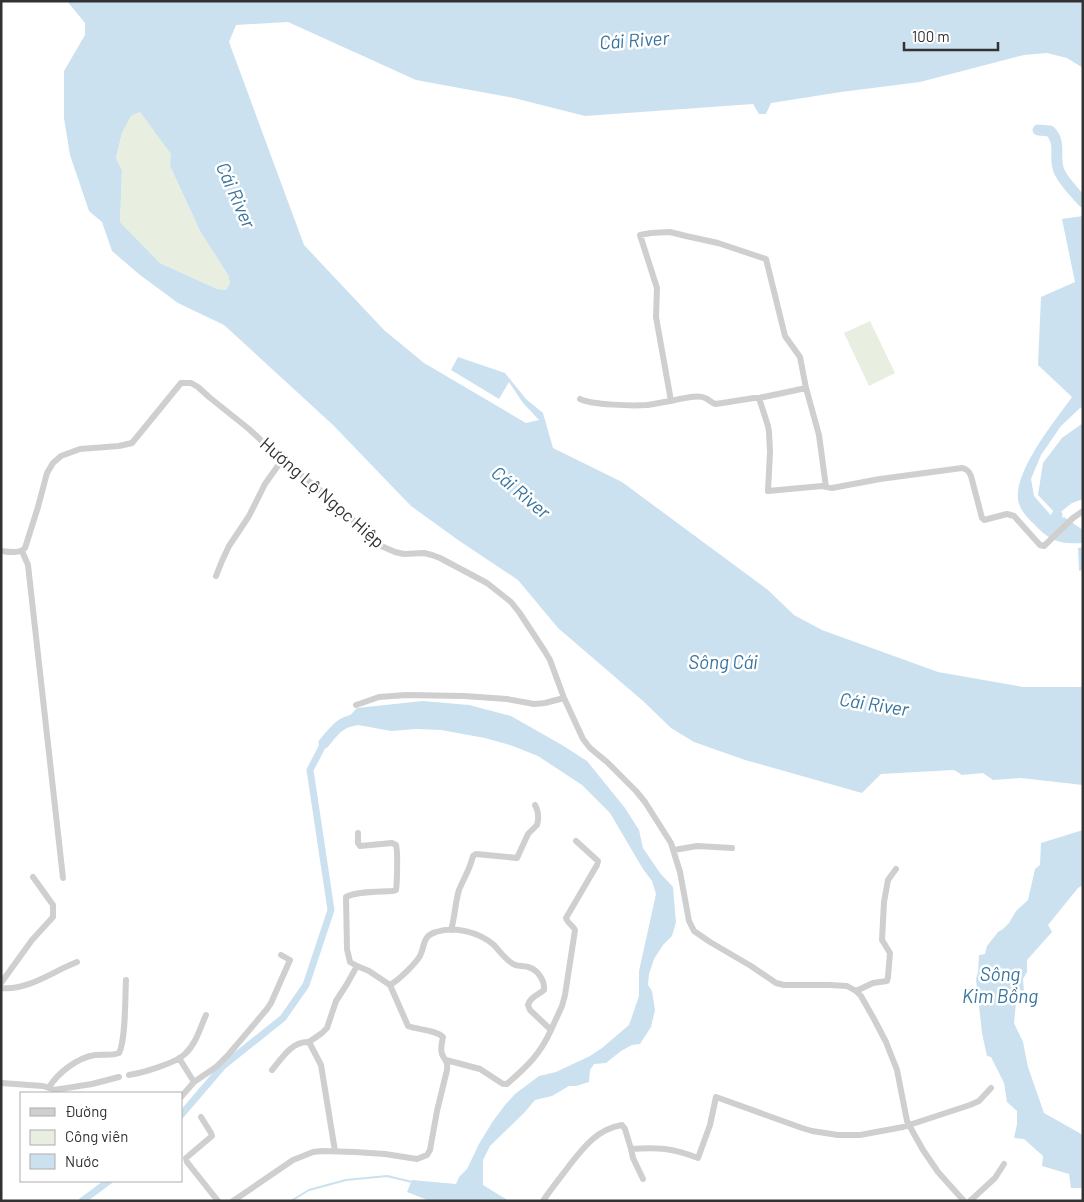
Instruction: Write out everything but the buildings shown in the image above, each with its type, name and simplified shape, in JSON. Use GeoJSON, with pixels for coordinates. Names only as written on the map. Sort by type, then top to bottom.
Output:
{"type":"FeatureCollection","features":[{"type":"Feature","properties":{"kind":"street"},"geometry":{"type":"LineString","coordinates":[[671,401],[656,317],[657,288],[640,235],[670,232],[718,242],[766,259],[785,336],[800,357],[806,388],[819,435],[826,487]]}},
{"type":"Feature","properties":{"kind":"street","name":"Hương Lộ Ngọc Hiệp"},"geometry":{"type":"LineString","coordinates":[[22,551],[25,548],[33,525],[47,473],[53,463],[61,456],[80,449],[132,443],[181,383],[191,383],[329,497],[379,545],[404,554],[424,553],[440,558],[487,583],[506,597],[519,612],[550,660],[564,698],[583,739],[590,748],[641,796],[672,843],[680,872],[689,921],[694,931],[776,983],[784,985],[838,985],[847,986],[856,991]]}},
{"type":"Feature","properties":{"kind":"street"},"geometry":{"type":"LineString","coordinates":[[580,399],[607,404],[647,405],[698,396],[716,404],[759,398],[806,388]]}},
{"type":"Feature","properties":{"kind":"street"},"geometry":{"type":"LineString","coordinates":[[759,398],[769,432],[768,491],[832,488],[880,479],[962,468],[969,471],[984,520],[1010,514],[1040,545],[1044,546],[1083,511]]}},
{"type":"Feature","properties":{"kind":"street"},"geometry":{"type":"LineString","coordinates":[[216,576],[229,546],[249,516],[265,484],[282,460]]}},
{"type":"Feature","properties":{"kind":"street"},"geometry":{"type":"LineString","coordinates":[[1,552],[22,551],[28,565],[63,878]]}},
{"type":"Feature","properties":{"kind":"street"},"geometry":{"type":"LineString","coordinates":[[356,705],[379,697],[406,695],[508,699],[534,704],[564,698]]}},
{"type":"Feature","properties":{"kind":"street"},"geometry":{"type":"LineString","coordinates":[[451,930],[459,890],[470,869],[473,856],[476,854],[517,858],[528,834],[537,825],[538,812],[535,805]]}},
{"type":"Feature","properties":{"kind":"street"},"geometry":{"type":"LineString","coordinates":[[233,1201],[293,1160],[313,1152],[322,1150],[385,1154],[418,1159],[427,1155],[430,1150],[448,1063],[441,1050],[443,1037],[440,1034],[408,1026],[390,985],[369,971],[350,962],[346,925],[346,897],[358,893],[392,891],[396,890],[397,885],[398,849],[396,845],[392,843],[360,846],[358,843],[358,833]]}},
{"type":"Feature","properties":{"kind":"street"},"geometry":{"type":"LineString","coordinates":[[446,1060],[480,1069],[503,1084],[507,1084],[539,1053],[562,1006],[565,995],[575,930],[566,918],[597,866],[598,861],[576,841]]}},
{"type":"Feature","properties":{"kind":"street"},"geometry":{"type":"LineString","coordinates":[[674,850],[697,846],[732,848]]}},
{"type":"Feature","properties":{"kind":"street"},"geometry":{"type":"LineString","coordinates":[[896,869],[888,880],[884,902],[882,940],[890,954],[887,981],[874,983],[856,991],[866,1002],[892,1056],[897,1070],[905,1114],[910,1126],[932,1164],[964,1201]]}},
{"type":"Feature","properties":{"kind":"street"},"geometry":{"type":"LineString","coordinates":[[1,983],[32,940],[53,917],[54,905],[33,876]]}},
{"type":"Feature","properties":{"kind":"street"},"geometry":{"type":"LineString","coordinates":[[390,985],[401,977],[421,955],[425,940],[430,935],[436,932],[451,930],[478,935],[494,945],[504,957],[516,965],[527,966],[538,972],[545,985],[544,990],[529,1000],[528,1005],[530,1010],[551,1030]]}},
{"type":"Feature","properties":{"kind":"street"},"geometry":{"type":"LineString","coordinates":[[182,1096],[194,1082],[216,1067],[229,1054],[270,1005],[290,960],[282,955]]}},
{"type":"Feature","properties":{"kind":"street"},"geometry":{"type":"LineString","coordinates":[[1,988],[12,988],[27,984],[76,962]]}},
{"type":"Feature","properties":{"kind":"street"},"geometry":{"type":"LineString","coordinates":[[272,1070],[288,1051],[298,1043],[309,1042],[322,1034],[327,1028],[336,1001],[357,966]]}},
{"type":"Feature","properties":{"kind":"street"},"geometry":{"type":"LineString","coordinates":[[53,1090],[54,1080],[81,1059],[95,1055],[119,1053],[122,1048],[126,980]]}},
{"type":"Feature","properties":{"kind":"street"},"geometry":{"type":"LineString","coordinates":[[129,1075],[142,1073],[184,1055],[193,1044],[206,1015]]}},
{"type":"Feature","properties":{"kind":"street"},"geometry":{"type":"LineString","coordinates":[[309,1042],[321,1065],[335,1151]]}},
{"type":"Feature","properties":{"kind":"street"},"geometry":{"type":"LineString","coordinates":[[179,1058],[194,1082]]}},
{"type":"Feature","properties":{"kind":"street"},"geometry":{"type":"LineString","coordinates":[[1,1083],[53,1090],[120,1078]]}},
{"type":"Feature","properties":{"kind":"street"},"geometry":{"type":"LineString","coordinates":[[631,1150],[663,1148],[698,1158],[710,1125],[716,1097],[802,1128],[832,1134],[860,1135],[910,1126],[970,1105],[979,1101],[991,1088]]}},
{"type":"Feature","properties":{"kind":"street"},"geometry":{"type":"LineString","coordinates":[[201,1117],[212,1136],[186,1158],[187,1162],[218,1201]]}},
{"type":"Feature","properties":{"kind":"street"},"geometry":{"type":"LineString","coordinates":[[543,1201],[578,1153],[592,1139],[614,1126],[622,1125],[625,1129],[633,1158],[643,1180]]}},
{"type":"Feature","properties":{"kind":"street"},"geometry":{"type":"LineString","coordinates":[[970,1201],[995,1178],[1004,1164]]}},
{"type":"Feature","properties":{"kind":"green space"},"geometry":{"type":"Polygon","coordinates":[[[140,112],[172,154],[170,166],[200,231],[228,275],[230,283],[226,290],[217,289],[160,263],[120,222],[122,170],[116,158],[122,133],[131,116],[140,112]]]}},
{"type":"Feature","properties":{"kind":"green space"},"geometry":{"type":"Polygon","coordinates":[[[870,321],[895,373],[869,386],[844,333],[870,321]]]}},
{"type":"Feature","properties":{"kind":"water","name":"Sông Cái"},"geometry":{"type":"Polygon","coordinates":[[[67,1],[1083,1],[1083,68],[1067,58],[1047,53],[1024,55],[920,82],[771,103],[766,114],[759,114],[753,104],[585,116],[514,98],[416,80],[288,22],[236,25],[229,42],[304,245],[384,330],[424,363],[526,423],[539,420],[523,403],[509,382],[499,399],[451,370],[458,357],[505,373],[526,399],[543,413],[553,448],[622,482],[768,590],[794,615],[822,630],[938,672],[1023,687],[1083,687],[1083,785],[1021,778],[993,780],[983,773],[962,775],[954,770],[881,774],[862,793],[745,760],[694,742],[671,728],[643,701],[558,628],[518,580],[411,506],[333,425],[224,325],[178,303],[140,275],[112,251],[102,222],[89,211],[70,155],[64,118],[64,71],[85,35],[85,23],[67,1]],[[140,112],[131,116],[122,133],[116,158],[122,170],[120,222],[160,263],[217,289],[226,290],[230,283],[228,275],[200,231],[170,166],[171,154],[140,112]]]}},
{"type":"Feature","properties":{"kind":"water"},"geometry":{"type":"Polygon","coordinates":[[[1083,216],[1083,407],[1061,426],[1041,455],[1031,479],[1034,496],[1055,520],[1064,517],[1083,530],[1083,543],[1068,543],[1056,541],[1046,535],[1030,520],[1020,507],[1018,492],[1027,464],[1045,434],[1072,397],[1038,365],[1041,297],[1075,282],[1062,219],[1083,216]]]}},
{"type":"Feature","properties":{"kind":"water"},"geometry":{"type":"Polygon","coordinates":[[[1083,423],[1083,499],[1072,503],[1057,515],[1038,495],[1043,463],[1062,438],[1083,423]]]}},
{"type":"Feature","properties":{"kind":"water"},"geometry":{"type":"Polygon","coordinates":[[[1083,547],[1083,570],[1079,571],[1078,548],[1083,547]]]}},
{"type":"Feature","properties":{"kind":"water"},"geometry":{"type":"Polygon","coordinates":[[[423,701],[469,705],[511,716],[587,761],[625,808],[639,830],[643,848],[660,873],[673,887],[676,922],[672,936],[663,945],[654,959],[649,974],[648,985],[652,991],[655,1010],[651,1027],[640,1044],[632,1045],[621,1051],[606,1063],[594,1064],[590,1070],[589,1082],[569,1086],[552,1096],[535,1100],[490,1146],[483,1160],[483,1185],[509,1201],[430,1201],[407,1192],[412,1180],[456,1184],[459,1177],[467,1169],[493,1121],[515,1094],[539,1076],[556,1072],[590,1056],[629,1025],[639,996],[639,971],[656,894],[652,881],[610,813],[582,785],[538,756],[485,738],[441,730],[391,731],[358,725],[345,728],[324,743],[357,708],[423,701]]]}},
{"type":"Feature","properties":{"kind":"water","name":"Sông Kim Bồng"},"geometry":{"type":"Polygon","coordinates":[[[1083,830],[1083,885],[1078,888],[1048,925],[1052,932],[1027,960],[1027,972],[1023,979],[1024,993],[1016,1003],[1014,1023],[1023,1042],[1028,1067],[1044,1113],[1083,1135],[1083,1188],[1071,1188],[1069,1174],[1042,1166],[1043,1156],[1024,1139],[1014,1138],[1017,1111],[1007,1102],[1004,1083],[991,1057],[987,1056],[982,1033],[976,979],[979,955],[985,954],[987,946],[998,932],[1009,923],[1016,911],[1028,900],[1035,869],[1040,865],[1041,843],[1083,830]]]}},
{"type":"Feature","properties":{"kind":"waterway"},"geometry":{"type":"LineString","coordinates":[[1038,130],[1050,131],[1054,136],[1060,173],[1083,202]]}},
{"type":"Feature","properties":{"kind":"waterway"},"geometry":{"type":"LineString","coordinates":[[1047,526],[1055,520],[1057,515]]}},
{"type":"Feature","properties":{"kind":"waterway"},"geometry":{"type":"LineString","coordinates":[[324,743],[341,725],[354,720]]}},
{"type":"Feature","properties":{"kind":"waterway"},"geometry":{"type":"LineString","coordinates":[[182,1114],[223,1066],[283,1018],[306,985],[331,910],[310,770],[324,743]]}},
{"type":"Feature","properties":{"kind":"waterway"},"geometry":{"type":"LineString","coordinates":[[291,1201],[309,1190],[346,1180],[387,1176],[412,1182]]}},
{"type":"Feature","properties":{"kind":"waterway"},"geometry":{"type":"LineString","coordinates":[[82,1201],[108,1182]]}},
{"type":"Feature","properties":{"kind":"water label","name":"Cái River"},"geometry":{"type":"Point","coordinates":[634,40]}},
{"type":"Feature","properties":{"kind":"water label","name":"Cái River"},"geometry":{"type":"Point","coordinates":[236,195]}},
{"type":"Feature","properties":{"kind":"water label","name":"Cái River"},"geometry":{"type":"Point","coordinates":[521,492]}},
{"type":"Feature","properties":{"kind":"water label","name":"Cái River"},"geometry":{"type":"Point","coordinates":[874,704]}}]}
